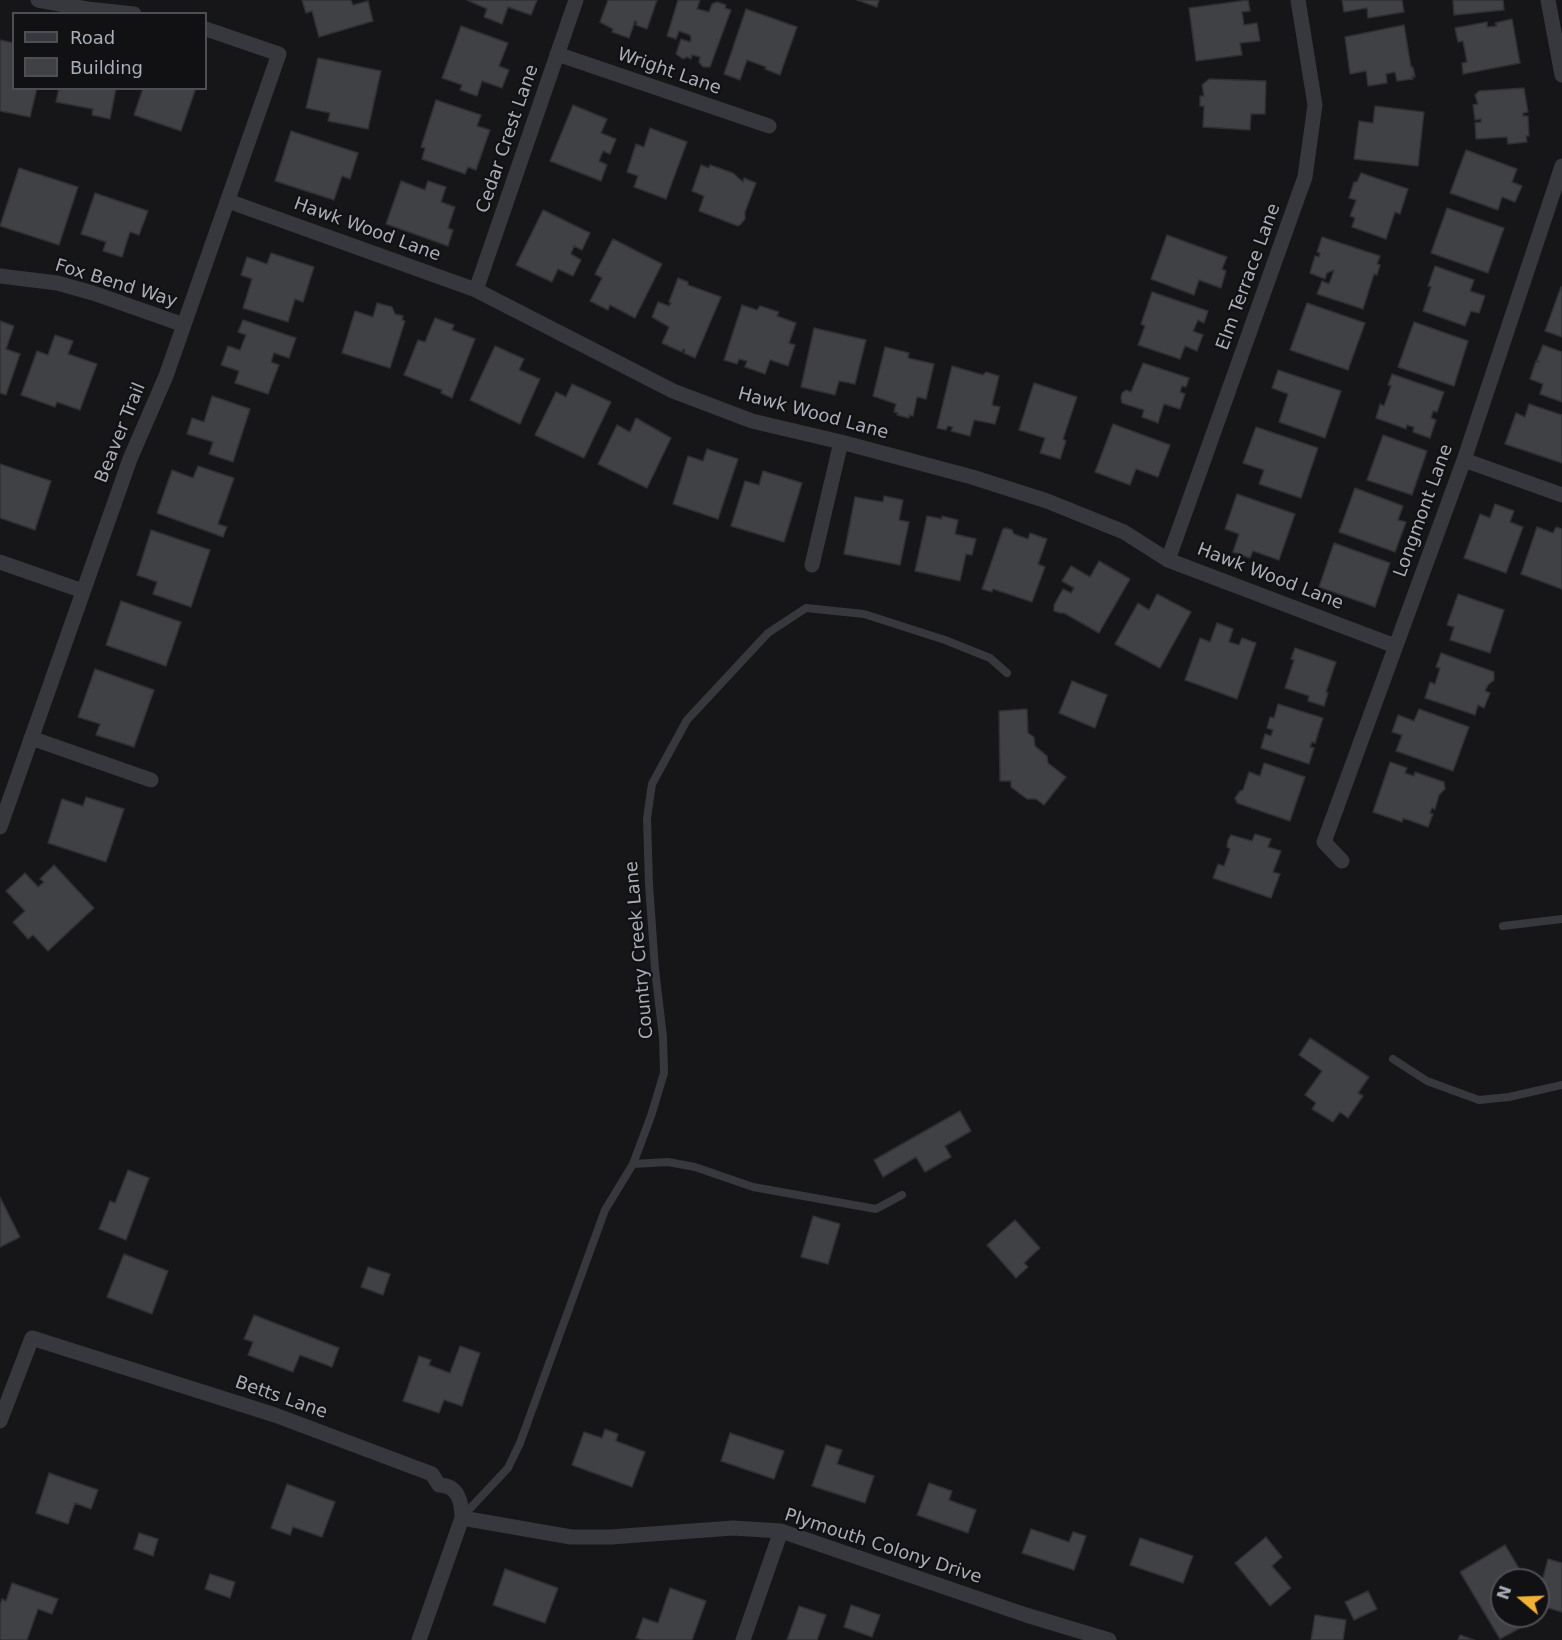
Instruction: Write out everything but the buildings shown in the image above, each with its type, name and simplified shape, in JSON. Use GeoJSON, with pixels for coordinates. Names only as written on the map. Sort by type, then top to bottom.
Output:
{"type":"FeatureCollection","features":[{"type":"Feature","properties":{"kind":"street"},"geometry":{"type":"LineString","coordinates":[[38,0],[115,12]]}},
{"type":"Feature","properties":{"kind":"street","name":"Cedar Crest Lane"},"geometry":{"type":"LineString","coordinates":[[476,290],[576,0]]}},
{"type":"Feature","properties":{"kind":"street","name":"Elm Terrace Lane"},"geometry":{"type":"LineString","coordinates":[[1168,560],[1305,177],[1315,105],[1298,0]]}},
{"type":"Feature","properties":{"kind":"street"},"geometry":{"type":"LineString","coordinates":[[1548,0],[1562,75]]}},
{"type":"Feature","properties":{"kind":"street","name":"Beaver Trail"},"geometry":{"type":"LineString","coordinates":[[0,827],[130,459],[166,376],[279,54],[207,29]]}},
{"type":"Feature","properties":{"kind":"street","name":"Wright Lane"},"geometry":{"type":"LineString","coordinates":[[557,54],[769,126]]}},
{"type":"Feature","properties":{"kind":"street","name":"Longmont Lane"},"geometry":{"type":"LineString","coordinates":[[1342,861],[1324,842],[1464,460],[1562,166]]}},
{"type":"Feature","properties":{"kind":"street","name":"Hawk Wood Lane"},"geometry":{"type":"LineString","coordinates":[[228,201],[476,290],[673,391],[753,421],[972,477],[1047,501],[1124,532],[1168,560],[1395,645]]}},
{"type":"Feature","properties":{"kind":"street","name":"Fox Bend Way"},"geometry":{"type":"LineString","coordinates":[[0,276],[57,283],[93,293],[184,325]]}},
{"type":"Feature","properties":{"kind":"street"},"geometry":{"type":"LineString","coordinates":[[812,565],[841,442]]}},
{"type":"Feature","properties":{"kind":"street"},"geometry":{"type":"LineString","coordinates":[[1464,460],[1562,495]]}},
{"type":"Feature","properties":{"kind":"street"},"geometry":{"type":"LineString","coordinates":[[0,562],[83,591]]}},
{"type":"Feature","properties":{"kind":"street"},"geometry":{"type":"LineString","coordinates":[[31,738],[151,780]]}},
{"type":"Feature","properties":{"kind":"street","name":"Betts Lane"},"geometry":{"type":"LineString","coordinates":[[0,1421],[32,1338],[290,1420],[432,1473],[439,1485],[446,1485],[455,1491],[462,1504],[462,1518]]}},
{"type":"Feature","properties":{"kind":"street"},"geometry":{"type":"LineString","coordinates":[[419,1640],[462,1518]]}},
{"type":"Feature","properties":{"kind":"street","name":"Plymouth Colony Drive"},"geometry":{"type":"LineString","coordinates":[[462,1518],[571,1537],[611,1537],[733,1528],[781,1531],[1026,1615],[1109,1640]]}},
{"type":"Feature","properties":{"kind":"street"},"geometry":{"type":"LineString","coordinates":[[743,1640],[781,1531]]}},
{"type":"Feature","properties":{"kind":"lane","name":"Country Creek Lane"},"geometry":{"type":"LineString","coordinates":[[462,1518],[508,1468],[520,1443],[605,1210],[633,1164],[664,1073],[663,1037],[649,884],[647,818],[652,784],[687,720],[768,633],[806,608],[864,615],[935,637],[990,658],[1007,673]]}},
{"type":"Feature","properties":{"kind":"lane"},"geometry":{"type":"LineString","coordinates":[[1503,926],[1562,919]]}},
{"type":"Feature","properties":{"kind":"lane"},"geometry":{"type":"LineString","coordinates":[[1393,1059],[1426,1081],[1479,1100],[1509,1097],[1562,1085]]}},
{"type":"Feature","properties":{"kind":"lane"},"geometry":{"type":"LineString","coordinates":[[633,1164],[668,1162],[695,1167],[753,1187],[876,1209],[902,1195]]}}]}
